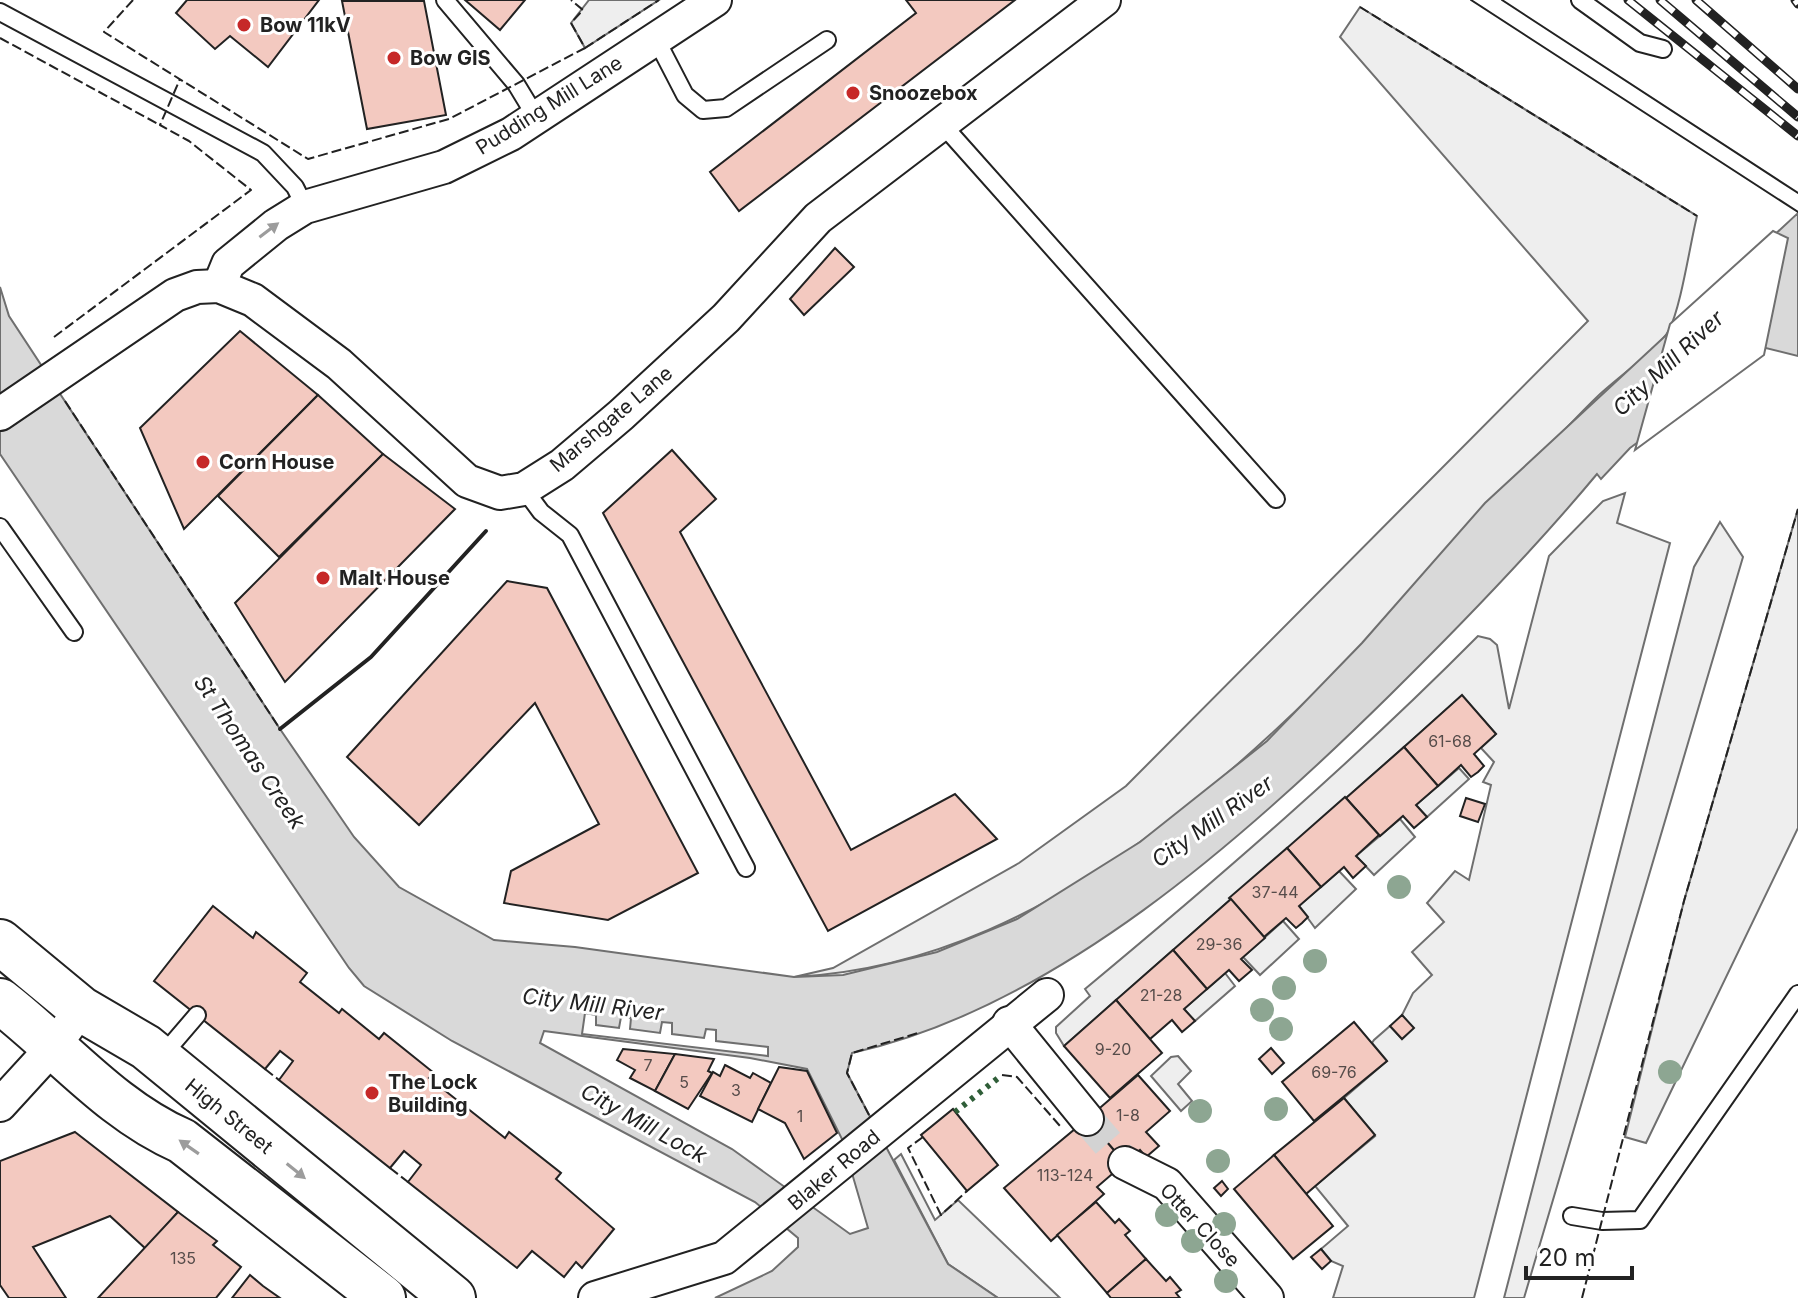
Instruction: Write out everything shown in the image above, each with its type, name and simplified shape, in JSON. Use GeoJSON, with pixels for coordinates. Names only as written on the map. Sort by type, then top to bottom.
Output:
{"type":"FeatureCollection","features":[{"type":"Feature","properties":{"kind":"main road","name":"High Street"},"geometry":{"type":"LineString","coordinates":[[0,942],[81,1009],[160,1059],[453,1298]]}},
{"type":"Feature","properties":{"kind":"main road"},"geometry":{"type":"LineString","coordinates":[[0,1001],[114,1100],[151,1127],[182,1141],[383,1298]]}},
{"type":"Feature","properties":{"kind":"street","name":"Pudding Mill Lane"},"geometry":{"type":"LineString","coordinates":[[219,286],[228,264],[276,225],[305,207],[444,167],[536,117],[715,0]]}},
{"type":"Feature","properties":{"kind":"street","name":"Marshgate Lane"},"geometry":{"type":"LineString","coordinates":[[524,489],[562,465],[633,404],[726,318],[818,218],[1104,0]]}},
{"type":"Feature","properties":{"kind":"street"},"geometry":{"type":"LineString","coordinates":[[0,414],[175,295],[197,287],[219,286],[253,300],[339,364],[467,481],[500,493],[524,489]]}},
{"type":"Feature","properties":{"kind":"street","name":"Blaker Road"},"geometry":{"type":"LineString","coordinates":[[595,1298],[724,1258],[1047,995]]}},
{"type":"Feature","properties":{"kind":"street"},"geometry":{"type":"LineString","coordinates":[[0,1105],[54,1046],[81,1009]]}},
{"type":"Feature","properties":{"kind":"street"},"geometry":{"type":"LineString","coordinates":[[1009,1023],[1087,1119]]}},
{"type":"Feature","properties":{"kind":"street","name":"Otter Close"},"geometry":{"type":"LineString","coordinates":[[1125,1163],[1167,1184],[1267,1298]]}},
{"type":"Feature","properties":{"kind":"lane"},"geometry":{"type":"LineString","coordinates":[[445,0],[516,84],[536,117]]}},
{"type":"Feature","properties":{"kind":"lane"},"geometry":{"type":"LineString","coordinates":[[1580,0],[1640,43],[1663,49]]}},
{"type":"Feature","properties":{"kind":"lane"},"geometry":{"type":"LineString","coordinates":[[0,12],[263,153],[295,187],[305,207]]}},
{"type":"Feature","properties":{"kind":"lane"},"geometry":{"type":"LineString","coordinates":[[656,39],[685,95],[703,110],[726,108],[827,40]]}},
{"type":"Feature","properties":{"kind":"lane"},"geometry":{"type":"LineString","coordinates":[[942,124],[1276,499]]}},
{"type":"Feature","properties":{"kind":"lane"},"geometry":{"type":"LineString","coordinates":[[524,489],[541,512],[570,535],[746,868]]}},
{"type":"Feature","properties":{"kind":"lane"},"geometry":{"type":"LineString","coordinates":[[0,527],[74,632]]}},
{"type":"Feature","properties":{"kind":"lane"},"geometry":{"type":"LineString","coordinates":[[1572,1216],[1602,1221],[1640,1220],[1798,994]]}},
{"type":"Feature","properties":{"kind":"lane"},"geometry":{"type":"LineString","coordinates":[[160,1059],[197,1015]]}},
{"type":"Feature","properties":{"kind":"shaded area"},"geometry":{"type":"Polygon","coordinates":[[[589,0],[659,0],[585,48],[571,23],[589,0]]]}},
{"type":"Feature","properties":{"kind":"shaded area"},"geometry":{"type":"Polygon","coordinates":[[[1360,7],[1697,216],[1669,330],[1657,345],[1579,415],[1374,633],[1290,716],[1202,794],[1109,864],[1010,920],[905,959],[794,977],[833,968],[1019,863],[1126,786],[1588,321],[1340,37],[1360,7]]]}},
{"type":"Feature","properties":{"kind":"shaded area"},"geometry":{"type":"Polygon","coordinates":[[[1625,493],[1617,523],[1670,543],[1474,1298],[1333,1298],[1343,1266],[1331,1261],[1321,1249],[1348,1226],[1315,1186],[1375,1136],[1344,1098],[1387,1061],[1372,1043],[1374,1040],[1390,1026],[1402,1039],[1413,1028],[1402,1015],[1413,993],[1432,975],[1412,952],[1444,922],[1427,903],[1455,871],[1469,880],[1491,785],[1483,782],[1494,762],[1481,748],[1496,734],[1462,696],[1064,1046],[1056,1027],[1090,996],[1085,989],[1286,817],[1478,636],[1490,639],[1497,645],[1509,709],[1549,556],[1603,501],[1625,493]]]}},
{"type":"Feature","properties":{"kind":"shaded area"},"geometry":{"type":"Polygon","coordinates":[[[1798,509],[1798,828],[1646,1143],[1625,1137],[1684,901],[1798,509]]]}},
{"type":"Feature","properties":{"kind":"shaded area"},"geometry":{"type":"Polygon","coordinates":[[[1720,522],[1743,557],[1524,1298],[1504,1298],[1694,567],[1720,522]]]}},
{"type":"Feature","properties":{"kind":"shaded area"},"geometry":{"type":"Polygon","coordinates":[[[1459,768],[1469,779],[1427,817],[1416,805],[1459,768]]]}},
{"type":"Feature","properties":{"kind":"shaded area"},"geometry":{"type":"Polygon","coordinates":[[[1400,819],[1415,837],[1374,875],[1356,856],[1400,819]]]}},
{"type":"Feature","properties":{"kind":"shaded area"},"geometry":{"type":"Polygon","coordinates":[[[1339,871],[1356,889],[1315,928],[1299,906],[1339,871]]]}},
{"type":"Feature","properties":{"kind":"shaded area"},"geometry":{"type":"Polygon","coordinates":[[[1283,921],[1299,939],[1260,975],[1243,957],[1283,921]]]}},
{"type":"Feature","properties":{"kind":"shaded area"},"geometry":{"type":"Polygon","coordinates":[[[1225,973],[1235,986],[1195,1021],[1184,1009],[1225,973]]]}},
{"type":"Feature","properties":{"kind":"shaded area"},"geometry":{"type":"Polygon","coordinates":[[[1178,1056],[1191,1071],[1178,1084],[1192,1101],[1181,1111],[1151,1076],[1171,1057],[1178,1056]]]}},
{"type":"Feature","properties":{"kind":"shaded area"},"geometry":{"type":"Polygon","coordinates":[[[901,1154],[935,1220],[958,1200],[1060,1298],[998,1298],[948,1264],[894,1160],[901,1154]]]}},
{"type":"Feature","properties":{"kind":"water"},"geometry":{"type":"Polygon","coordinates":[[[1798,213],[1798,356],[1766,348],[1630,448],[1601,479],[1597,474],[1496,587],[1334,749],[1210,859],[1143,910],[1073,957],[1001,998],[927,1031],[852,1053],[847,1073],[948,1264],[998,1298],[715,1298],[772,1271],[798,1247],[798,1238],[755,1202],[452,1041],[364,986],[349,968],[0,454],[0,287],[9,316],[354,837],[399,887],[494,940],[575,947],[794,977],[843,975],[937,952],[1017,919],[1140,842],[1267,741],[1362,643],[1485,503],[1798,213]],[[544,1031],[540,1043],[732,1149],[850,1234],[868,1228],[842,1139],[807,1069],[750,1058],[544,1031]]]}},
{"type":"Feature","properties":{"kind":"pier"},"geometry":{"type":"Polygon","coordinates":[[[1773,231],[1788,238],[1764,355],[1635,450],[1670,324],[1773,231]]]}},
{"type":"Feature","properties":{"kind":"pier"},"geometry":{"type":"Polygon","coordinates":[[[585,1013],[596,1015],[596,1025],[619,1028],[621,1017],[631,1018],[630,1029],[660,1033],[662,1022],[672,1023],[672,1034],[704,1038],[706,1029],[716,1030],[716,1041],[768,1047],[768,1056],[582,1034],[585,1013]]]}},
{"type":"Feature","properties":{"kind":"building","name":"Bow 11kV"},"geometry":{"type":"Polygon","coordinates":[[[187,0],[319,0],[268,67],[230,36],[215,49],[176,13],[187,0]]]}},
{"type":"Feature","properties":{"kind":"building"},"geometry":{"type":"Polygon","coordinates":[[[465,0],[525,0],[500,30],[465,0]]]}},
{"type":"Feature","properties":{"kind":"building","name":"Snoozebox"},"geometry":{"type":"Polygon","coordinates":[[[906,0],[1015,0],[739,211],[710,172],[916,13],[906,0]]]}},
{"type":"Feature","properties":{"kind":"building","name":"Bow GIS"},"geometry":{"type":"Polygon","coordinates":[[[342,1],[424,1],[446,115],[367,129],[342,1]]]}},
{"type":"Feature","properties":{"kind":"building"},"geometry":{"type":"Polygon","coordinates":[[[835,248],[854,267],[804,315],[790,299],[835,248]]]}},
{"type":"Feature","properties":{"kind":"building","name":"Corn House"},"geometry":{"type":"Polygon","coordinates":[[[240,331],[318,395],[184,529],[140,428],[240,331]]]}},
{"type":"Feature","properties":{"kind":"building"},"geometry":{"type":"Polygon","coordinates":[[[318,395],[383,454],[279,557],[218,496],[318,395]]]}},
{"type":"Feature","properties":{"kind":"building"},"geometry":{"type":"Polygon","coordinates":[[[672,450],[716,499],[680,532],[851,850],[955,794],[997,839],[828,931],[603,513],[672,450]]]}},
{"type":"Feature","properties":{"kind":"building","name":"Malt House"},"geometry":{"type":"Polygon","coordinates":[[[383,454],[455,509],[285,682],[235,603],[383,454]]]}},
{"type":"Feature","properties":{"kind":"building"},"geometry":{"type":"Polygon","coordinates":[[[507,581],[547,588],[698,873],[608,920],[504,903],[511,871],[599,824],[535,703],[419,825],[347,757],[507,581]]]}},
{"type":"Feature","properties":{"kind":"building"},"geometry":{"type":"Polygon","coordinates":[[[1462,695],[1496,734],[1474,754],[1484,766],[1478,772],[1471,777],[1461,765],[1438,786],[1404,747],[1462,695]]]}},
{"type":"Feature","properties":{"kind":"building"},"geometry":{"type":"Polygon","coordinates":[[[1404,747],[1438,786],[1416,805],[1427,817],[1414,828],[1403,816],[1380,836],[1346,798],[1404,747]]]}},
{"type":"Feature","properties":{"kind":"building"},"geometry":{"type":"Polygon","coordinates":[[[1345,797],[1379,835],[1356,856],[1366,866],[1353,878],[1344,867],[1321,887],[1287,848],[1345,797]]]}},
{"type":"Feature","properties":{"kind":"building"},"geometry":{"type":"Polygon","coordinates":[[[1466,798],[1485,804],[1478,822],[1460,816],[1466,798]]]}},
{"type":"Feature","properties":{"kind":"building"},"geometry":{"type":"Polygon","coordinates":[[[1287,848],[1321,887],[1299,906],[1308,917],[1302,923],[1296,928],[1286,918],[1264,937],[1229,898],[1287,848]]]}},
{"type":"Feature","properties":{"kind":"building"},"geometry":{"type":"Polygon","coordinates":[[[1231,899],[1265,938],[1241,959],[1252,970],[1239,981],[1229,970],[1207,989],[1173,950],[1231,899]]]}},
{"type":"Feature","properties":{"kind":"building","name":"The Lock Building"},"geometry":{"type":"Polygon","coordinates":[[[213,906],[253,938],[256,932],[307,973],[300,982],[339,1013],[342,1009],[379,1039],[384,1033],[434,1073],[429,1078],[505,1138],[509,1132],[561,1173],[556,1179],[614,1229],[582,1268],[576,1262],[564,1277],[532,1251],[517,1268],[408,1182],[421,1165],[404,1151],[390,1168],[279,1080],[293,1061],[280,1051],[265,1069],[154,981],[213,906]]]}},
{"type":"Feature","properties":{"kind":"building"},"geometry":{"type":"Polygon","coordinates":[[[1173,950],[1207,989],[1184,1009],[1195,1021],[1182,1032],[1172,1020],[1150,1039],[1116,1000],[1173,950]]]}},
{"type":"Feature","properties":{"kind":"building"},"geometry":{"type":"Polygon","coordinates":[[[1116,1000],[1162,1053],[1110,1098],[1064,1046],[1116,1000]]]}},
{"type":"Feature","properties":{"kind":"building"},"geometry":{"type":"Polygon","coordinates":[[[1402,1015],[1414,1028],[1402,1039],[1390,1026],[1402,1015]]]}},
{"type":"Feature","properties":{"kind":"building"},"geometry":{"type":"Polygon","coordinates":[[[1354,1022],[1387,1061],[1314,1121],[1282,1082],[1354,1022]]]}},
{"type":"Feature","properties":{"kind":"building"},"geometry":{"type":"Polygon","coordinates":[[[1271,1048],[1284,1063],[1272,1074],[1259,1059],[1271,1048]]]}},
{"type":"Feature","properties":{"kind":"building"},"geometry":{"type":"Polygon","coordinates":[[[623,1049],[675,1054],[655,1091],[630,1078],[635,1070],[617,1060],[623,1049]]]}},
{"type":"Feature","properties":{"kind":"building"},"geometry":{"type":"Polygon","coordinates":[[[675,1054],[714,1059],[708,1071],[712,1073],[688,1109],[655,1091],[675,1054]]]}},
{"type":"Feature","properties":{"kind":"building"},"geometry":{"type":"Polygon","coordinates":[[[725,1065],[750,1078],[753,1073],[771,1083],[752,1122],[700,1096],[713,1072],[720,1076],[725,1065]]]}},
{"type":"Feature","properties":{"kind":"building"},"geometry":{"type":"Polygon","coordinates":[[[779,1067],[807,1071],[837,1133],[804,1159],[785,1123],[758,1109],[779,1067]]]}},
{"type":"Feature","properties":{"kind":"building"},"geometry":{"type":"Polygon","coordinates":[[[1138,1075],[1170,1111],[1146,1132],[1159,1146],[1146,1157],[1140,1150],[1125,1163],[1087,1119],[1138,1075]]]}},
{"type":"Feature","properties":{"kind":"building"},"geometry":{"type":"Polygon","coordinates":[[[1344,1098],[1375,1135],[1306,1194],[1274,1155],[1344,1098]]]}},
{"type":"Feature","properties":{"kind":"building"},"geometry":{"type":"Polygon","coordinates":[[[953,1109],[998,1165],[967,1191],[921,1135],[953,1109]]]}},
{"type":"Feature","properties":{"kind":"building"},"geometry":{"type":"Polygon","coordinates":[[[1087,1119],[1125,1163],[1097,1187],[1104,1194],[1051,1241],[1004,1188],[1087,1119]]]}},
{"type":"Feature","properties":{"kind":"building"},"geometry":{"type":"Polygon","coordinates":[[[75,1132],[178,1212],[146,1249],[110,1216],[33,1247],[66,1298],[9,1298],[0,1285],[0,1161],[75,1132]]]}},
{"type":"Feature","properties":{"kind":"building"},"geometry":{"type":"Polygon","coordinates":[[[1274,1155],[1333,1226],[1293,1259],[1234,1189],[1274,1155]]]}},
{"type":"Feature","properties":{"kind":"building"},"geometry":{"type":"Polygon","coordinates":[[[1222,1181],[1228,1189],[1221,1196],[1214,1188],[1222,1181]]]}},
{"type":"Feature","properties":{"kind":"building"},"geometry":{"type":"Polygon","coordinates":[[[1096,1202],[1115,1223],[1119,1219],[1130,1231],[1125,1235],[1146,1259],[1107,1293],[1057,1235],[1096,1202]]]}},
{"type":"Feature","properties":{"kind":"building"},"geometry":{"type":"Polygon","coordinates":[[[178,1212],[217,1241],[213,1245],[241,1267],[216,1298],[98,1298],[178,1212]]]}},
{"type":"Feature","properties":{"kind":"building"},"geometry":{"type":"Polygon","coordinates":[[[1321,1249],[1331,1261],[1322,1269],[1311,1257],[1321,1249]]]}},
{"type":"Feature","properties":{"kind":"building"},"geometry":{"type":"Polygon","coordinates":[[[1146,1259],[1166,1281],[1170,1277],[1181,1290],[1176,1293],[1180,1298],[1111,1298],[1107,1293],[1146,1259]]]}},
{"type":"Feature","properties":{"kind":"building"},"geometry":{"type":"Polygon","coordinates":[[[250,1275],[263,1286],[280,1298],[232,1298],[250,1275]]]}},
{"type":"Feature","properties":{"kind":"tunnel"},"geometry":{"type":"LineString","coordinates":[[1087,1119],[1125,1163]]}},
{"type":"Feature","properties":{"kind":"tram line"},"geometry":{"type":"LineString","coordinates":[[1471,0],[1798,212]]}},
{"type":"Feature","properties":{"kind":"tram line"},"geometry":{"type":"LineString","coordinates":[[1502,0],[1798,193]]}},
{"type":"Feature","properties":{"kind":"railway"},"geometry":{"type":"LineString","coordinates":[[1628,0],[1798,136]]}},
{"type":"Feature","properties":{"kind":"railway"},"geometry":{"type":"LineString","coordinates":[[1660,0],[1798,117]]}},
{"type":"Feature","properties":{"kind":"railway"},"geometry":{"type":"LineString","coordinates":[[1696,0],[1798,89]]}},
{"type":"Feature","properties":{"kind":"railway"},"geometry":{"type":"LineString","coordinates":[[1795,0],[1798,4]]}},
{"type":"Feature","properties":{"kind":"hedge"},"geometry":{"type":"LineString","coordinates":[[955,1112],[1002,1075]]}},
{"type":"Feature","properties":{"kind":"fence"},"geometry":{"type":"LineString","coordinates":[[133,0],[104,32],[308,159],[449,119],[585,48],[571,23],[583,10],[571,0]]}},
{"type":"Feature","properties":{"kind":"fence"},"geometry":{"type":"LineString","coordinates":[[585,48],[659,0]]}},
{"type":"Feature","properties":{"kind":"fence"},"geometry":{"type":"LineString","coordinates":[[1360,7],[1697,216]]}},
{"type":"Feature","properties":{"kind":"fence"},"geometry":{"type":"LineString","coordinates":[[0,38],[160,125]]}},
{"type":"Feature","properties":{"kind":"fence"},"geometry":{"type":"LineString","coordinates":[[54,337],[251,190],[189,141],[160,125],[180,79]]}},
{"type":"Feature","properties":{"kind":"fence"},"geometry":{"type":"LineString","coordinates":[[65,401],[280,729]]}},
{"type":"Feature","properties":{"kind":"fence"},"geometry":{"type":"LineString","coordinates":[[1582,1298],[1684,901],[1798,509]]}},
{"type":"Feature","properties":{"kind":"fence"},"geometry":{"type":"LineString","coordinates":[[869,1115],[847,1073],[852,1053],[918,1033]]}},
{"type":"Feature","properties":{"kind":"fence"},"geometry":{"type":"LineString","coordinates":[[265,1069],[279,1080]]}},
{"type":"Feature","properties":{"kind":"fence"},"geometry":{"type":"LineString","coordinates":[[1002,1075],[1017,1077],[1060,1126]]}},
{"type":"Feature","properties":{"kind":"fence"},"geometry":{"type":"LineString","coordinates":[[923,1137],[908,1148],[941,1215],[967,1191]]}},
{"type":"Feature","properties":{"kind":"fence"},"geometry":{"type":"LineString","coordinates":[[390,1168],[408,1182]]}},
{"type":"Feature","properties":{"kind":"wall"},"geometry":{"type":"LineString","coordinates":[[280,729],[371,657],[486,531]]}},
{"type":"Feature","properties":{"kind":"place","name":"Bow 11kV"},"geometry":{"type":"Point","coordinates":[244,25]}},
{"type":"Feature","properties":{"kind":"place","name":"Bow GIS"},"geometry":{"type":"Point","coordinates":[394,58]}},
{"type":"Feature","properties":{"kind":"place","name":"Snoozebox"},"geometry":{"type":"Point","coordinates":[853,93]}},
{"type":"Feature","properties":{"kind":"place","name":"Corn House"},"geometry":{"type":"Point","coordinates":[203,462]}},
{"type":"Feature","properties":{"kind":"place","name":"Malt House"},"geometry":{"type":"Point","coordinates":[323,578]}},
{"type":"Feature","properties":{"kind":"place","name":"The Lock Building"},"geometry":{"type":"Point","coordinates":[372,1093]}},
{"type":"Feature","properties":{"kind":"water label","name":"City Mill River"},"geometry":{"type":"Point","coordinates":[1668,363]}},
{"type":"Feature","properties":{"kind":"water label","name":"St Thomas Creek"},"geometry":{"type":"Point","coordinates":[250,752]}},
{"type":"Feature","properties":{"kind":"water label","name":"City Mill River"},"geometry":{"type":"Point","coordinates":[1212,821]}},
{"type":"Feature","properties":{"kind":"water label","name":"City Mill River"},"geometry":{"type":"Point","coordinates":[593,1004]}},
{"type":"Feature","properties":{"kind":"water label","name":"City Mill Lock"},"geometry":{"type":"Point","coordinates":[644,1123]}}]}
